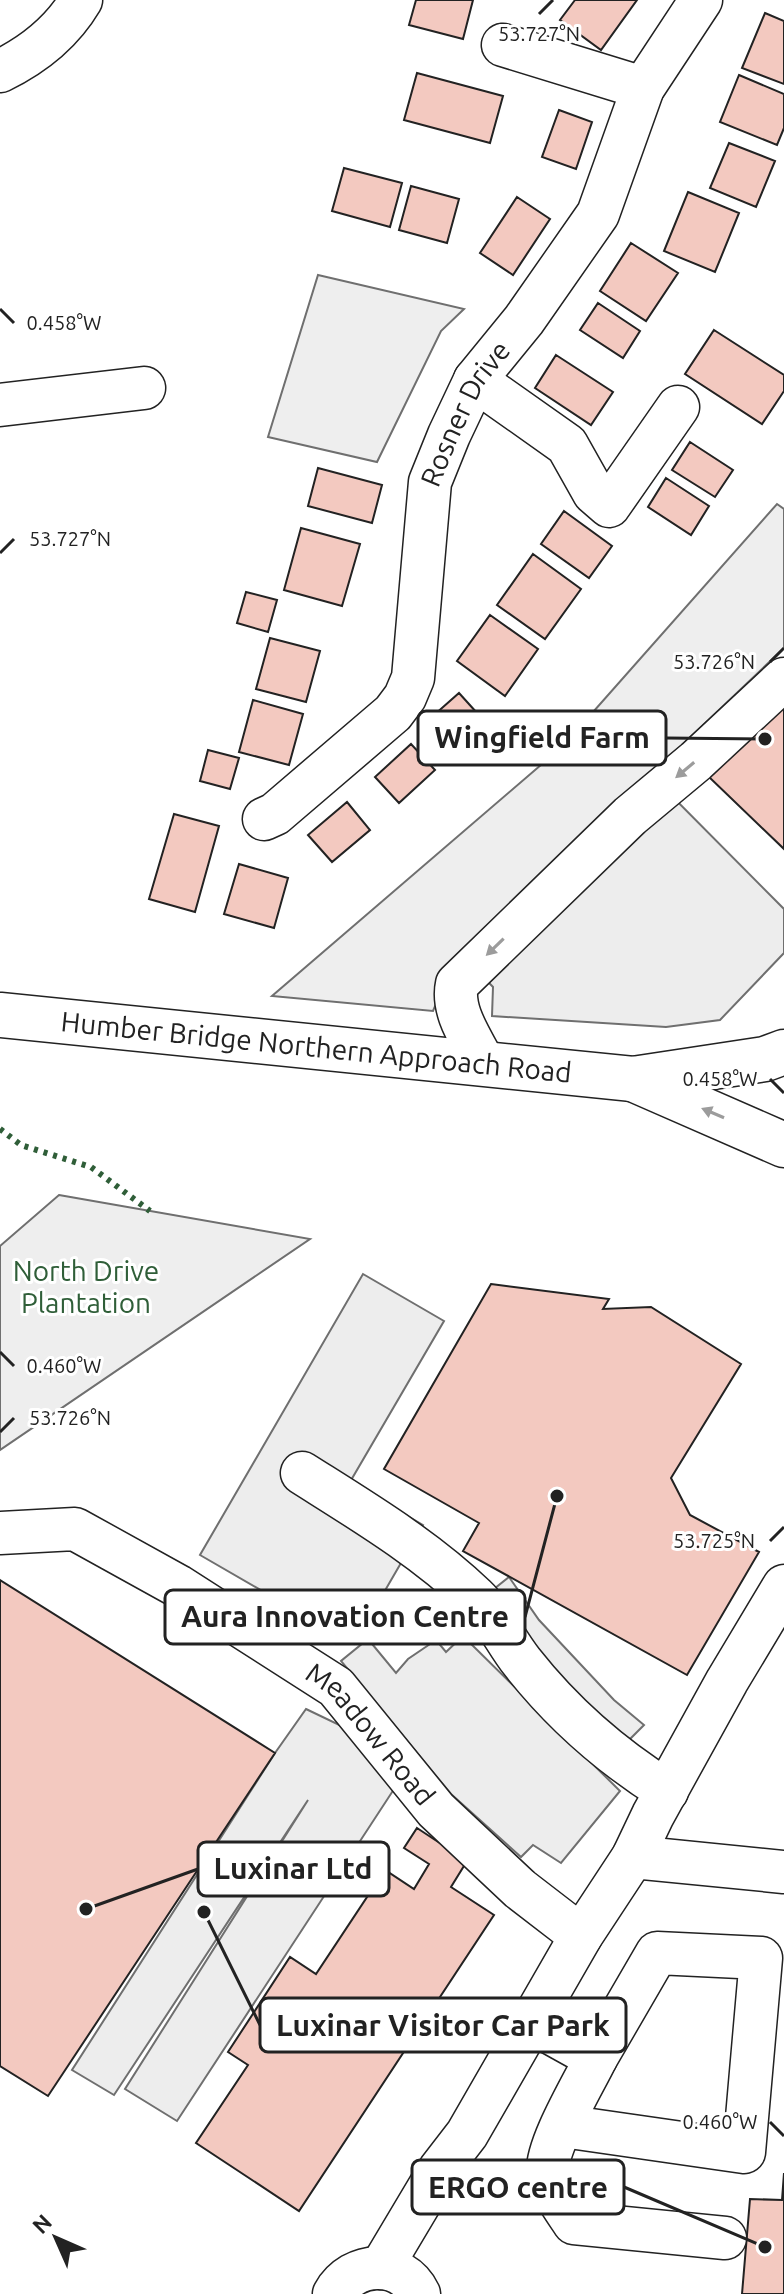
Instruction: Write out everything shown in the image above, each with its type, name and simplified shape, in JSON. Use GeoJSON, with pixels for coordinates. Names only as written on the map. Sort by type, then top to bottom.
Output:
{"type":"FeatureCollection","features":[{"type":"Feature","properties":{"kind":"highway","name":"Humber Bridge Northern Approach Road"},"geometry":{"type":"LineString","coordinates":[[0,1015],[633,1079]]}},
{"type":"Feature","properties":{"kind":"highway"},"geometry":{"type":"LineString","coordinates":[[633,1079],[765,1059],[784,1052]]}},
{"type":"Feature","properties":{"kind":"highway"},"geometry":{"type":"LineString","coordinates":[[633,1079],[784,1145]]}},
{"type":"Feature","properties":{"kind":"street"},"geometry":{"type":"LineString","coordinates":[[0,71],[41,46],[60,29],[81,0]]}},
{"type":"Feature","properties":{"kind":"street","name":"Rosner Drive"},"geometry":{"type":"LineString","coordinates":[[264,819],[275,814],[393,713],[405,697],[413,678],[430,482],[475,380],[524,320],[598,214],[643,88],[701,0]]}},
{"type":"Feature","properties":{"kind":"street"},"geometry":{"type":"LineString","coordinates":[[504,40],[643,88]]}},
{"type":"Feature","properties":{"kind":"street"},"geometry":{"type":"LineString","coordinates":[[475,380],[567,445],[594,493],[609,506],[678,407]]}},
{"type":"Feature","properties":{"kind":"street"},"geometry":{"type":"LineString","coordinates":[[0,405],[144,388]]}},
{"type":"Feature","properties":{"kind":"street"},"geometry":{"type":"LineString","coordinates":[[483,1062],[454,997],[457,984],[630,816],[696,761],[784,679]]}},
{"type":"Feature","properties":{"kind":"street"},"geometry":{"type":"LineString","coordinates":[[302,1473],[412,1544],[478,1599],[522,1662],[582,1729],[626,1765],[667,1791]]}},
{"type":"Feature","properties":{"kind":"street","name":"Meadow Road"},"geometry":{"type":"LineString","coordinates":[[0,1533],[75,1529],[178,1586],[336,1687],[447,1820],[520,1889],[581,1936]]}},
{"type":"Feature","properties":{"kind":"street"},"geometry":{"type":"LineString","coordinates":[[334,2294],[346,2278],[360,2270],[402,2279],[440,2169],[467,2134],[581,1936],[622,1874],[784,1586]]}},
{"type":"Feature","properties":{"kind":"street"},"geometry":{"type":"LineString","coordinates":[[622,1874],[784,1872]]}},
{"type":"Feature","properties":{"kind":"street"},"geometry":{"type":"LineString","coordinates":[[563,2126],[744,2152],[761,1958],[657,1953],[596,2058],[553,2145],[548,2171],[558,2198],[574,2223],[725,2238]]}},
{"type":"Feature","properties":{"kind":"street"},"geometry":{"type":"LineString","coordinates":[[533,2023],[596,2058]]}},
{"type":"Feature","properties":{"kind":"green space"},"geometry":{"type":"Polygon","coordinates":[[[318,275],[464,309],[441,331],[377,462],[268,437],[318,275]]]}},
{"type":"Feature","properties":{"kind":"green space"},"geometry":{"type":"Polygon","coordinates":[[[777,504],[784,509],[784,648],[454,962],[433,1011],[272,996],[563,746],[777,504]]]}},
{"type":"Feature","properties":{"kind":"green space","name":"North Drive Plantation"},"geometry":{"type":"Polygon","coordinates":[[[59,1195],[310,1239],[0,1450],[0,1246],[59,1195]]]}},
{"type":"Feature","properties":{"kind":"shaded area"},"geometry":{"type":"Polygon","coordinates":[[[651,775],[784,909],[784,953],[720,1020],[666,1027],[492,1016],[493,987],[464,957],[651,775]]]}},
{"type":"Feature","properties":{"kind":"shaded area"},"geometry":{"type":"Polygon","coordinates":[[[363,1274],[444,1321],[350,1482],[423,1525],[354,1644],[200,1555],[363,1274]]]}},
{"type":"Feature","properties":{"kind":"shaded area"},"geometry":{"type":"Polygon","coordinates":[[[509,1577],[539,1620],[614,1700],[644,1725],[625,1744],[595,1717],[489,1593],[509,1577]]]}},
{"type":"Feature","properties":{"kind":"shaded area"},"geometry":{"type":"Polygon","coordinates":[[[463,1636],[620,1791],[561,1863],[533,1845],[521,1857],[451,1794],[341,1661],[368,1639],[396,1673],[408,1659],[436,1640],[446,1652],[463,1636]]]}},
{"type":"Feature","properties":{"kind":"shaded area"},"geometry":{"type":"Polygon","coordinates":[[[306,1709],[352,1731],[400,1780],[177,2121],[125,2089],[308,1800],[114,2095],[72,2070],[306,1709]]]}},
{"type":"Feature","properties":{"kind":"building"},"geometry":{"type":"Polygon","coordinates":[[[416,0],[473,0],[463,39],[409,25],[416,0]]]}},
{"type":"Feature","properties":{"kind":"building"},"geometry":{"type":"Polygon","coordinates":[[[575,0],[637,0],[601,50],[560,20],[575,0]]]}},
{"type":"Feature","properties":{"kind":"building"},"geometry":{"type":"Polygon","coordinates":[[[765,13],[784,21],[784,84],[742,68],[765,13]]]}},
{"type":"Feature","properties":{"kind":"building"},"geometry":{"type":"Polygon","coordinates":[[[417,73],[503,96],[490,143],[404,120],[417,73]]]}},
{"type":"Feature","properties":{"kind":"building"},"geometry":{"type":"Polygon","coordinates":[[[739,75],[784,94],[784,128],[777,145],[720,122],[739,75]]]}},
{"type":"Feature","properties":{"kind":"building"},"geometry":{"type":"Polygon","coordinates":[[[559,110],[592,122],[576,169],[542,157],[559,110]]]}},
{"type":"Feature","properties":{"kind":"building"},"geometry":{"type":"Polygon","coordinates":[[[729,143],[775,161],[756,207],[710,188],[729,143]]]}},
{"type":"Feature","properties":{"kind":"building"},"geometry":{"type":"Polygon","coordinates":[[[344,168],[402,183],[390,227],[332,211],[344,168]]]}},
{"type":"Feature","properties":{"kind":"building"},"geometry":{"type":"Polygon","coordinates":[[[411,186],[459,199],[447,243],[399,230],[411,186]]]}},
{"type":"Feature","properties":{"kind":"building"},"geometry":{"type":"Polygon","coordinates":[[[688,192],[739,213],[715,272],[664,251],[688,192]]]}},
{"type":"Feature","properties":{"kind":"building"},"geometry":{"type":"Polygon","coordinates":[[[517,197],[550,219],[513,275],[480,253],[517,197]]]}},
{"type":"Feature","properties":{"kind":"building"},"geometry":{"type":"Polygon","coordinates":[[[631,243],[678,273],[646,321],[600,291],[631,243]]]}},
{"type":"Feature","properties":{"kind":"building"},"geometry":{"type":"Polygon","coordinates":[[[598,303],[640,331],[623,358],[580,330],[598,303]]]}},
{"type":"Feature","properties":{"kind":"building"},"geometry":{"type":"Polygon","coordinates":[[[714,330],[784,375],[784,391],[762,424],[685,374],[714,330]]]}},
{"type":"Feature","properties":{"kind":"building"},"geometry":{"type":"Polygon","coordinates":[[[556,355],[613,392],[591,425],[535,388],[556,355]]]}},
{"type":"Feature","properties":{"kind":"building"},"geometry":{"type":"Polygon","coordinates":[[[690,442],[733,470],[715,497],[672,470],[690,442]]]}},
{"type":"Feature","properties":{"kind":"building"},"geometry":{"type":"Polygon","coordinates":[[[318,468],[382,485],[372,523],[308,506],[318,468]]]}},
{"type":"Feature","properties":{"kind":"building"},"geometry":{"type":"Polygon","coordinates":[[[666,478],[709,506],[691,535],[648,507],[666,478]]]}},
{"type":"Feature","properties":{"kind":"building"},"geometry":{"type":"Polygon","coordinates":[[[564,511],[612,546],[589,578],[541,544],[564,511]]]}},
{"type":"Feature","properties":{"kind":"building"},"geometry":{"type":"Polygon","coordinates":[[[301,528],[360,544],[342,606],[284,590],[301,528]]]}},
{"type":"Feature","properties":{"kind":"building"},"geometry":{"type":"Polygon","coordinates":[[[533,554],[581,589],[545,639],[497,605],[533,554]]]}},
{"type":"Feature","properties":{"kind":"building"},"geometry":{"type":"Polygon","coordinates":[[[246,592],[277,600],[268,632],[237,623],[246,592]]]}},
{"type":"Feature","properties":{"kind":"building"},"geometry":{"type":"Polygon","coordinates":[[[490,615],[538,649],[505,696],[457,661],[490,615]]]}},
{"type":"Feature","properties":{"kind":"building"},"geometry":{"type":"Polygon","coordinates":[[[270,638],[320,651],[306,702],[256,689],[270,638]]]}},
{"type":"Feature","properties":{"kind":"building"},"geometry":{"type":"Polygon","coordinates":[[[459,693],[496,734],[471,756],[434,715],[459,693]]]}},
{"type":"Feature","properties":{"kind":"building"},"geometry":{"type":"Polygon","coordinates":[[[253,700],[303,714],[289,765],[239,752],[253,700]]]}},
{"type":"Feature","properties":{"kind":"building"},"geometry":{"type":"Polygon","coordinates":[[[784,702],[784,849],[708,776],[784,702]]]}},
{"type":"Feature","properties":{"kind":"building"},"geometry":{"type":"Polygon","coordinates":[[[411,744],[435,770],[399,803],[375,777],[411,744]]]}},
{"type":"Feature","properties":{"kind":"building"},"geometry":{"type":"Polygon","coordinates":[[[208,750],[239,758],[230,789],[200,781],[208,750]]]}},
{"type":"Feature","properties":{"kind":"building"},"geometry":{"type":"Polygon","coordinates":[[[347,802],[370,830],[332,862],[308,835],[347,802]]]}},
{"type":"Feature","properties":{"kind":"building"},"geometry":{"type":"Polygon","coordinates":[[[174,814],[219,826],[195,912],[149,899],[174,814]]]}},
{"type":"Feature","properties":{"kind":"building"},"geometry":{"type":"Polygon","coordinates":[[[239,864],[288,878],[274,928],[224,914],[239,864]]]}},
{"type":"Feature","properties":{"kind":"building"},"geometry":{"type":"Polygon","coordinates":[[[491,1284],[609,1299],[603,1309],[651,1307],[741,1364],[671,1478],[690,1515],[759,1552],[687,1675],[463,1551],[479,1523],[384,1469],[491,1284]]]}},
{"type":"Feature","properties":{"kind":"building"},"geometry":{"type":"Polygon","coordinates":[[[0,1580],[275,1753],[48,2096],[0,2066],[0,1580]]]}},
{"type":"Feature","properties":{"kind":"building"},"geometry":{"type":"Polygon","coordinates":[[[417,1828],[467,1861],[451,1887],[494,1915],[299,2211],[196,2143],[248,2065],[228,2052],[290,1957],[316,1974],[385,1870],[414,1889],[429,1864],[404,1848],[417,1828]]]}},
{"type":"Feature","properties":{"kind":"building"},"geometry":{"type":"Polygon","coordinates":[[[784,2173],[784,2294],[742,2294],[750,2199],[782,2200],[784,2173]]]}},
{"type":"Feature","properties":{"kind":"hedge"},"geometry":{"type":"LineString","coordinates":[[0,1129],[21,1145],[91,1167],[150,1211]]}},
{"type":"Feature","properties":{"kind":"place","name":"Wingfield Farm"},"geometry":{"type":"Point","coordinates":[765,739]}},
{"type":"Feature","properties":{"kind":"place","name":"Aura Innovation Centre"},"geometry":{"type":"Point","coordinates":[557,1496]}},
{"type":"Feature","properties":{"kind":"place","name":"Luxinar Ltd"},"geometry":{"type":"Point","coordinates":[86,1909]}},
{"type":"Feature","properties":{"kind":"place","name":"Luxinar Visitor Car Park"},"geometry":{"type":"Point","coordinates":[204,1912]}},
{"type":"Feature","properties":{"kind":"place","name":"ERGO centre"},"geometry":{"type":"Point","coordinates":[765,2247]}}]}
